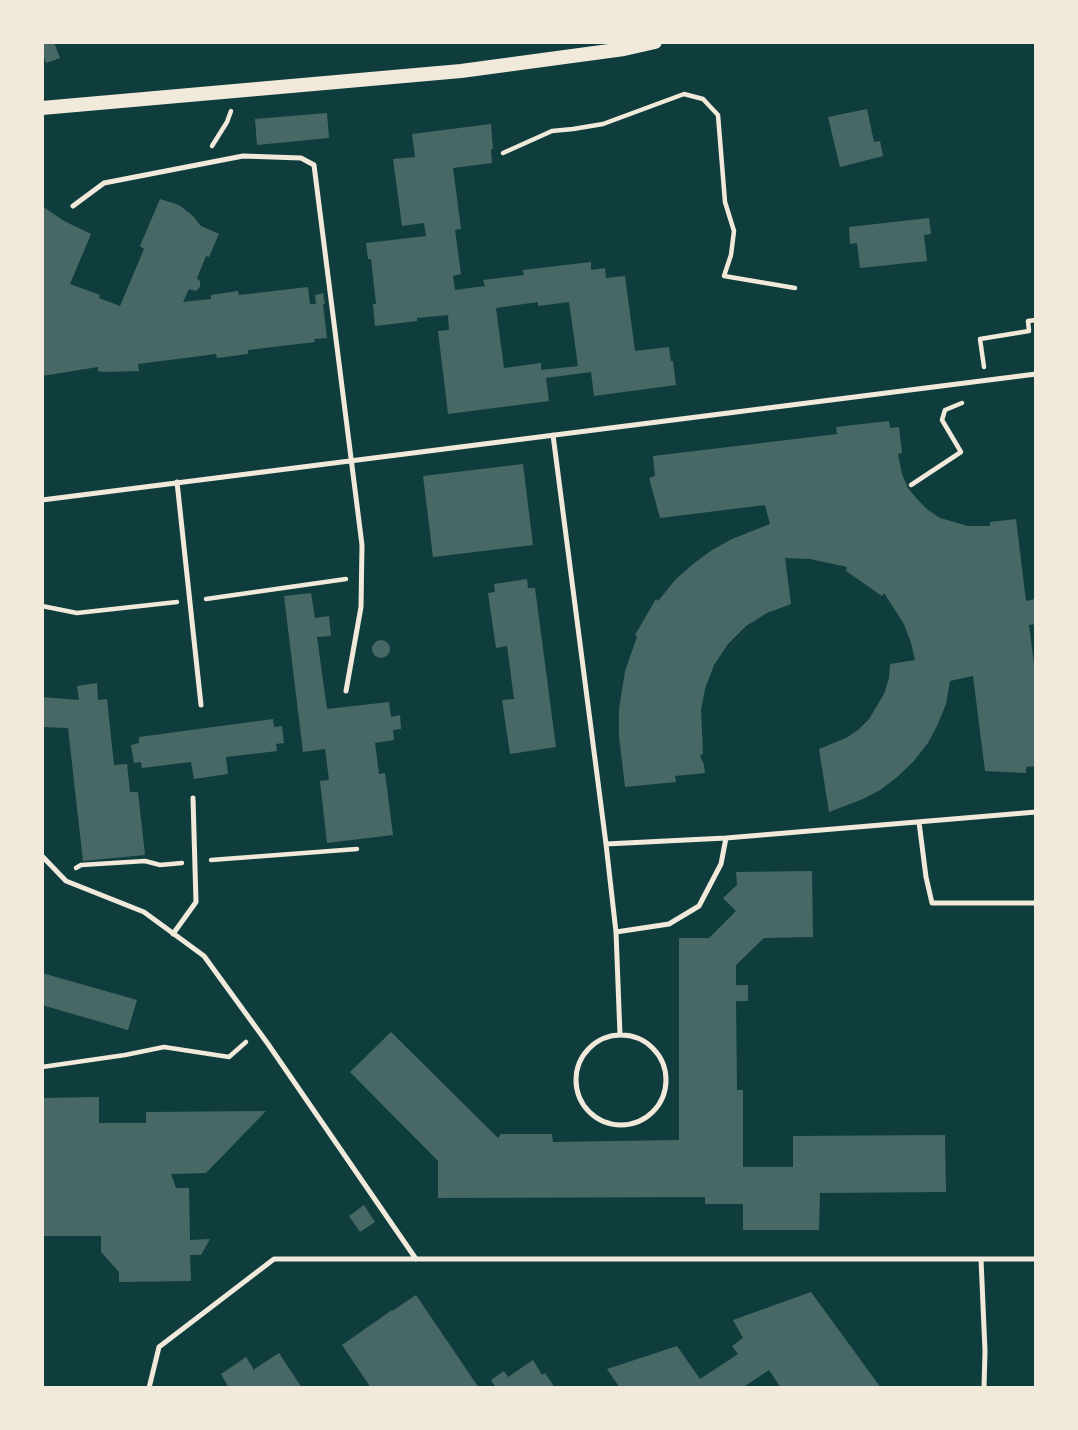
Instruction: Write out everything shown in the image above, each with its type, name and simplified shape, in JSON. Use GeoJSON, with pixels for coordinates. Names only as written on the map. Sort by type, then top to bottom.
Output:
{"type":"FeatureCollection","features":[{"type":"Feature","properties":{"kind":"main road"},"geometry":{"type":"LineString","coordinates":[[42,108],[461,71],[655,42]]}},
{"type":"Feature","properties":{"kind":"lane"},"geometry":{"type":"LineString","coordinates":[[73,206],[104,183],[243,156],[301,158],[314,165],[362,545],[360,607],[345,691]]}},
{"type":"Feature","properties":{"kind":"lane"},"geometry":{"type":"LineString","coordinates":[[42,500],[1036,374]]}},
{"type":"Feature","properties":{"kind":"lane"},"geometry":{"type":"LineString","coordinates":[[553,435],[616,932],[620,1035]]}},
{"type":"Feature","properties":{"kind":"lane"},"geometry":{"type":"LineString","coordinates":[[177,482],[201,705]]}},
{"type":"Feature","properties":{"kind":"lane"},"geometry":{"type":"LineString","coordinates":[[173,934],[196,902],[193,798]]}},
{"type":"Feature","properties":{"kind":"lane"},"geometry":{"type":"LineString","coordinates":[[606,844],[726,838],[1036,812]]}},
{"type":"Feature","properties":{"kind":"lane"},"geometry":{"type":"LineString","coordinates":[[919,822],[932,903],[1036,904]]}},
{"type":"Feature","properties":{"kind":"lane"},"geometry":{"type":"LineString","coordinates":[[616,932],[669,924],[699,906],[721,864],[726,838]]}},
{"type":"Feature","properties":{"kind":"lane"},"geometry":{"type":"LineString","coordinates":[[42,856],[66,881],[144,912],[204,956],[416,1259]]}},
{"type":"Feature","properties":{"kind":"lane"},"geometry":{"type":"LineString","coordinates":[[620,1035],[635,1037],[649,1044],[659,1056],[665,1070],[666,1086],[662,1100],[653,1113],[640,1122],[625,1126],[610,1124],[586,1109],[575,1082],[583,1055],[593,1044],[620,1035]]}},
{"type":"Feature","properties":{"kind":"lane"},"geometry":{"type":"LineString","coordinates":[[149,1388],[159,1347],[274,1259],[1036,1259]]}},
{"type":"Feature","properties":{"kind":"lane"},"geometry":{"type":"LineString","coordinates":[[981,1259],[984,1388]]}},
{"type":"Feature","properties":{"kind":"path"},"geometry":{"type":"LineString","coordinates":[[201,164],[227,122],[239,90]]}},
{"type":"Feature","properties":{"kind":"path"},"geometry":{"type":"LineString","coordinates":[[503,153],[552,131],[603,124],[684,94],[703,99],[718,115],[725,202],[734,231],[731,255],[724,276],[795,288]]}},
{"type":"Feature","properties":{"kind":"path"},"geometry":{"type":"LineString","coordinates":[[42,1067],[164,1047],[229,1057],[258,1030]]}},
{"type":"Feature","properties":{"kind":"building"},"geometry":{"type":"Polygon","coordinates":[[[42,42],[54,42],[60,58],[46,63],[42,42]]]}},
{"type":"Feature","properties":{"kind":"building"},"geometry":{"type":"Polygon","coordinates":[[[867,109],[874,142],[880,141],[883,156],[840,167],[828,117],[867,109]]]}},
{"type":"Feature","properties":{"kind":"building"},"geometry":{"type":"Polygon","coordinates":[[[327,113],[329,138],[257,145],[255,119],[327,113]]]}},
{"type":"Feature","properties":{"kind":"building"},"geometry":{"type":"Polygon","coordinates":[[[491,124],[492,163],[453,168],[461,229],[455,230],[461,274],[453,276],[455,290],[485,286],[483,280],[524,275],[523,270],[591,262],[591,270],[605,268],[606,278],[625,276],[635,351],[669,347],[676,385],[594,396],[591,372],[546,378],[549,401],[448,414],[438,331],[449,330],[448,315],[375,326],[373,304],[376,304],[371,259],[368,259],[366,243],[426,236],[424,223],[402,226],[393,159],[415,157],[412,134],[491,124]],[[538,302],[496,308],[504,368],[541,363],[541,370],[578,366],[569,302],[538,306],[538,302]]]}},
{"type":"Feature","properties":{"kind":"building"},"geometry":{"type":"Polygon","coordinates":[[[160,199],[179,205],[201,226],[219,234],[197,278],[200,287],[196,291],[189,289],[183,302],[211,299],[211,295],[238,291],[239,295],[308,287],[310,304],[316,304],[315,295],[323,293],[327,338],[314,339],[315,342],[248,350],[248,354],[217,358],[216,354],[138,364],[139,371],[104,372],[98,371],[98,367],[42,376],[42,206],[64,221],[91,234],[70,284],[120,306],[144,249],[140,246],[160,199]]]}},
{"type":"Feature","properties":{"kind":"building"},"geometry":{"type":"Polygon","coordinates":[[[929,218],[931,234],[924,235],[927,261],[860,268],[857,243],[850,244],[849,227],[929,218]]]}},
{"type":"Feature","properties":{"kind":"building"},"geometry":{"type":"Polygon","coordinates":[[[889,421],[890,428],[899,427],[902,453],[898,454],[908,488],[928,510],[940,518],[968,526],[990,526],[990,522],[1016,519],[1026,601],[1035,599],[1036,605],[1036,624],[1029,625],[1036,680],[1036,766],[1026,767],[1026,773],[985,771],[973,676],[950,681],[946,704],[937,726],[913,762],[880,790],[829,812],[819,749],[846,738],[869,719],[884,694],[890,664],[915,660],[904,624],[884,593],[882,596],[846,571],[847,567],[810,559],[785,558],[791,604],[767,613],[746,626],[728,644],[714,665],[705,689],[701,710],[703,754],[700,755],[705,773],[675,776],[676,782],[625,787],[619,709],[625,671],[637,637],[635,635],[656,599],[658,601],[693,564],[732,539],[770,524],[765,505],[660,518],[649,478],[655,476],[653,456],[837,434],[836,427],[889,421]]]}},
{"type":"Feature","properties":{"kind":"building"},"geometry":{"type":"Polygon","coordinates":[[[523,464],[533,545],[433,557],[423,476],[523,464]]]}},
{"type":"Feature","properties":{"kind":"building"},"geometry":{"type":"Polygon","coordinates":[[[527,579],[528,588],[535,588],[556,747],[510,754],[502,700],[514,699],[507,646],[496,648],[488,593],[495,592],[494,584],[527,579]]]}},
{"type":"Feature","properties":{"kind":"building"},"geometry":{"type":"Polygon","coordinates":[[[311,593],[315,618],[329,616],[331,636],[317,637],[327,709],[389,702],[391,717],[400,715],[401,729],[393,730],[394,740],[375,743],[379,774],[385,773],[393,835],[327,843],[320,781],[329,780],[325,749],[303,752],[284,596],[311,593]]]}},
{"type":"Feature","properties":{"kind":"building"},"geometry":{"type":"Polygon","coordinates":[[[381,640],[387,643],[390,649],[387,655],[381,658],[375,655],[372,649],[375,643],[381,640]]]}},
{"type":"Feature","properties":{"kind":"building"},"geometry":{"type":"Polygon","coordinates":[[[97,683],[98,700],[107,699],[114,765],[127,764],[130,792],[138,792],[145,855],[83,861],[68,728],[42,727],[42,697],[79,700],[77,686],[97,683]]]}},
{"type":"Feature","properties":{"kind":"building"},"geometry":{"type":"Polygon","coordinates":[[[273,719],[274,727],[282,726],[284,743],[276,744],[277,751],[226,757],[228,774],[194,779],[191,762],[142,768],[141,762],[134,763],[131,745],[139,743],[139,737],[273,719]]]}},
{"type":"Feature","properties":{"kind":"building"},"geometry":{"type":"Polygon","coordinates":[[[812,871],[813,937],[764,938],[736,965],[736,985],[748,985],[748,1001],[736,1001],[737,1090],[743,1090],[743,1167],[793,1167],[793,1136],[945,1135],[946,1192],[820,1193],[819,1230],[743,1230],[743,1204],[705,1204],[705,1197],[438,1198],[438,1161],[350,1072],[391,1032],[498,1138],[501,1134],[552,1134],[553,1142],[679,1140],[679,938],[709,938],[736,911],[723,898],[737,885],[736,872],[812,871]]]}},
{"type":"Feature","properties":{"kind":"building"},"geometry":{"type":"Polygon","coordinates":[[[42,973],[137,1000],[128,1030],[42,1005],[42,973]]]}},
{"type":"Feature","properties":{"kind":"building"},"geometry":{"type":"Polygon","coordinates":[[[99,1097],[99,1123],[146,1123],[146,1112],[266,1111],[206,1173],[171,1174],[176,1188],[189,1188],[190,1240],[210,1239],[201,1255],[190,1255],[191,1281],[119,1282],[119,1272],[101,1252],[101,1236],[42,1236],[42,1098],[99,1097]]]}},
{"type":"Feature","properties":{"kind":"building"},"geometry":{"type":"Polygon","coordinates":[[[364,1205],[375,1222],[360,1232],[349,1216],[364,1205]]]}},
{"type":"Feature","properties":{"kind":"building"},"geometry":{"type":"Polygon","coordinates":[[[811,1292],[881,1388],[781,1388],[769,1370],[742,1388],[620,1388],[607,1369],[677,1346],[700,1379],[738,1354],[732,1346],[743,1338],[733,1320],[811,1292]]]}},
{"type":"Feature","properties":{"kind":"building"},"geometry":{"type":"Polygon","coordinates":[[[416,1295],[479,1388],[371,1388],[342,1345],[416,1295]]]}},
{"type":"Feature","properties":{"kind":"building"},"geometry":{"type":"Polygon","coordinates":[[[279,1353],[302,1388],[229,1388],[221,1374],[246,1357],[253,1370],[279,1353]]]}},
{"type":"Feature","properties":{"kind":"building"},"geometry":{"type":"Polygon","coordinates":[[[533,1360],[542,1375],[545,1373],[555,1388],[493,1388],[495,1386],[491,1380],[504,1371],[508,1377],[533,1360]]]}}]}
